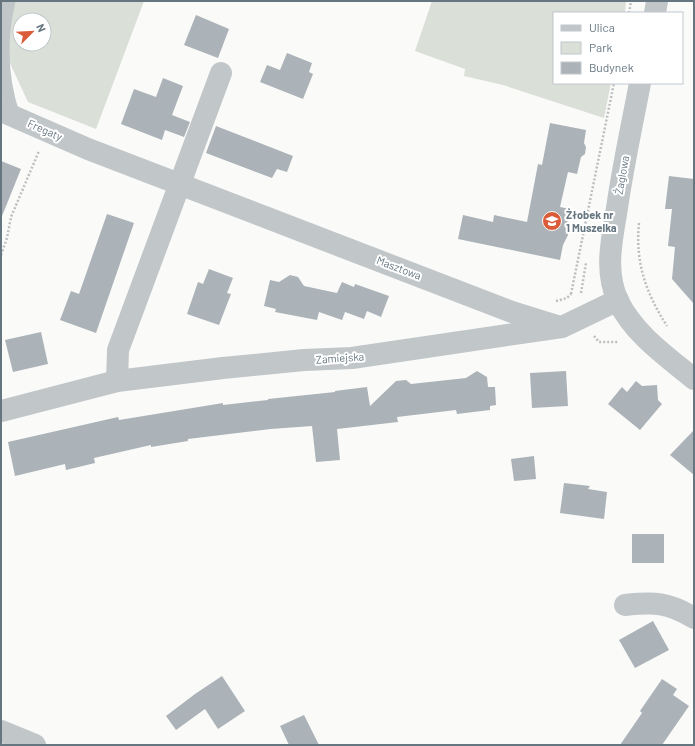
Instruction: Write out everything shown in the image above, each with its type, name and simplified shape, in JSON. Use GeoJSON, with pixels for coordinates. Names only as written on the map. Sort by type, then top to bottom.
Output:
{"type":"FeatureCollection","features":[{"type":"Feature","properties":{"kind":"street"},"geometry":{"type":"LineString","coordinates":[[655,12],[657,1]]}},
{"type":"Feature","properties":{"kind":"street"},"geometry":{"type":"LineString","coordinates":[[117,381],[118,350],[221,73]]}},
{"type":"Feature","properties":{"kind":"street","name":"Żaglowa"},"geometry":{"type":"LineString","coordinates":[[640,84],[623,166],[610,252],[611,276],[618,300],[628,318],[639,331],[694,379]]}},
{"type":"Feature","properties":{"kind":"street","name":"Fregaty"},"geometry":{"type":"LineString","coordinates":[[7,114],[88,149]]}},
{"type":"Feature","properties":{"kind":"street","name":"Masztowa"},"geometry":{"type":"LineString","coordinates":[[88,149],[512,312],[562,327]]}},
{"type":"Feature","properties":{"kind":"street"},"geometry":{"type":"LineString","coordinates":[[562,327],[618,300]]}},
{"type":"Feature","properties":{"kind":"street","name":"Zamiejska"},"geometry":{"type":"LineString","coordinates":[[1,411],[117,381],[222,368],[304,360],[352,358],[562,327]]}},
{"type":"Feature","properties":{"kind":"street"},"geometry":{"type":"LineString","coordinates":[[624,605],[660,603],[681,610],[694,618]]}},
{"type":"Feature","properties":{"kind":"street"},"geometry":{"type":"LineString","coordinates":[[1,732],[36,745]]}},
{"type":"Feature","properties":{"kind":"lane"},"geometry":{"type":"LineString","coordinates":[[7,114],[8,99],[3,60],[4,23],[9,1]]}},
{"type":"Feature","properties":{"kind":"path"},"geometry":{"type":"LineString","coordinates":[[629,12],[631,1]]}},
{"type":"Feature","properties":{"kind":"path"},"geometry":{"type":"LineString","coordinates":[[575,297],[571,294],[614,84]]}},
{"type":"Feature","properties":{"kind":"path"},"geometry":{"type":"LineString","coordinates":[[1,255],[11,217],[39,151]]}},
{"type":"Feature","properties":{"kind":"path"},"geometry":{"type":"LineString","coordinates":[[640,218],[637,247],[640,266],[647,290],[669,328]]}},
{"type":"Feature","properties":{"kind":"green space"},"geometry":{"type":"Polygon","coordinates":[[[14,1],[144,1],[96,129],[28,102],[8,59],[9,23],[14,1]]]}},
{"type":"Feature","properties":{"kind":"green space"},"geometry":{"type":"Polygon","coordinates":[[[432,1],[626,1],[625,12],[553,12],[553,84],[611,84],[604,118],[503,85],[464,76],[465,69],[415,51],[432,1]]]}},
{"type":"Feature","properties":{"kind":"building"},"geometry":{"type":"Polygon","coordinates":[[[196,15],[229,29],[218,58],[184,45],[196,15]]]}},
{"type":"Feature","properties":{"kind":"building"},"geometry":{"type":"Polygon","coordinates":[[[287,53],[312,63],[309,72],[313,74],[303,99],[260,82],[267,65],[280,70],[287,53]]]}},
{"type":"Feature","properties":{"kind":"building"},"geometry":{"type":"Polygon","coordinates":[[[163,78],[183,86],[172,115],[190,122],[184,137],[165,130],[162,140],[121,124],[134,89],[156,97],[163,78]]]}},
{"type":"Feature","properties":{"kind":"building"},"geometry":{"type":"Polygon","coordinates":[[[550,123],[586,130],[584,143],[586,147],[585,154],[581,157],[577,174],[568,172],[560,207],[570,209],[567,224],[568,235],[563,245],[560,260],[458,239],[463,215],[493,222],[494,215],[527,222],[538,164],[542,165],[550,123]]]}},
{"type":"Feature","properties":{"kind":"building"},"geometry":{"type":"Polygon","coordinates":[[[216,126],[293,156],[287,172],[277,169],[272,178],[206,153],[216,126]]]}},
{"type":"Feature","properties":{"kind":"building"},"geometry":{"type":"Polygon","coordinates":[[[1,161],[21,169],[2,216],[1,216],[1,161]]]}},
{"type":"Feature","properties":{"kind":"building"},"geometry":{"type":"Polygon","coordinates":[[[669,176],[694,179],[694,304],[672,279],[675,247],[668,246],[672,209],[665,209],[669,176]]]}},
{"type":"Feature","properties":{"kind":"building"},"geometry":{"type":"Polygon","coordinates":[[[107,214],[134,223],[96,333],[60,320],[71,291],[79,294],[107,214]]]}},
{"type":"Feature","properties":{"kind":"building"},"geometry":{"type":"Polygon","coordinates":[[[209,269],[233,278],[227,293],[231,294],[219,325],[187,314],[198,282],[203,284],[209,269]]]}},
{"type":"Feature","properties":{"kind":"building"},"geometry":{"type":"Polygon","coordinates":[[[290,275],[298,277],[304,286],[337,293],[342,282],[354,287],[355,284],[389,296],[381,317],[367,311],[364,319],[345,312],[342,320],[319,312],[317,320],[275,312],[276,309],[264,306],[270,280],[279,282],[290,275]]]}},
{"type":"Feature","properties":{"kind":"building"},"geometry":{"type":"Polygon","coordinates":[[[41,332],[48,364],[13,372],[5,340],[41,332]]]}},
{"type":"Feature","properties":{"kind":"building"},"geometry":{"type":"Polygon","coordinates":[[[477,371],[487,377],[488,387],[495,387],[496,405],[490,406],[490,410],[457,414],[456,410],[397,417],[398,422],[337,429],[340,460],[316,462],[312,426],[271,429],[188,439],[188,441],[151,447],[151,445],[94,458],[95,463],[66,470],[65,464],[15,476],[8,442],[118,417],[119,420],[223,403],[223,405],[367,387],[370,406],[396,381],[406,380],[411,384],[466,378],[477,371]]]}},
{"type":"Feature","properties":{"kind":"building"},"geometry":{"type":"Polygon","coordinates":[[[566,371],[568,406],[532,408],[530,373],[566,371]]]}},
{"type":"Feature","properties":{"kind":"building"},"geometry":{"type":"Polygon","coordinates":[[[636,381],[642,386],[657,385],[658,400],[662,404],[640,430],[608,404],[622,387],[627,392],[636,381]]]}},
{"type":"Feature","properties":{"kind":"building"},"geometry":{"type":"Polygon","coordinates":[[[694,430],[694,475],[670,455],[694,430]]]}},
{"type":"Feature","properties":{"kind":"building"},"geometry":{"type":"Polygon","coordinates":[[[534,456],[536,479],[514,481],[511,459],[534,456]]]}},
{"type":"Feature","properties":{"kind":"building"},"geometry":{"type":"Polygon","coordinates":[[[564,483],[590,486],[588,489],[607,492],[604,519],[560,513],[564,483]]]}},
{"type":"Feature","properties":{"kind":"building"},"geometry":{"type":"Polygon","coordinates":[[[632,534],[664,534],[664,563],[632,563],[632,534]]]}},
{"type":"Feature","properties":{"kind":"building"},"geometry":{"type":"Polygon","coordinates":[[[653,621],[669,650],[635,668],[619,640],[653,621]]]}},
{"type":"Feature","properties":{"kind":"building"},"geometry":{"type":"Polygon","coordinates":[[[222,676],[245,711],[218,729],[205,709],[176,730],[166,716],[222,676]]]}},
{"type":"Feature","properties":{"kind":"building"},"geometry":{"type":"Polygon","coordinates":[[[662,679],[677,689],[673,695],[689,706],[662,745],[620,745],[642,713],[640,711],[662,679]]]}},
{"type":"Feature","properties":{"kind":"building"},"geometry":{"type":"Polygon","coordinates":[[[304,715],[319,745],[289,745],[280,726],[304,715]]]}},
{"type":"Feature","properties":{"kind":"place","name":"Żłobek nr 1 Muszelka"},"geometry":{"type":"Point","coordinates":[552,221]}}]}
